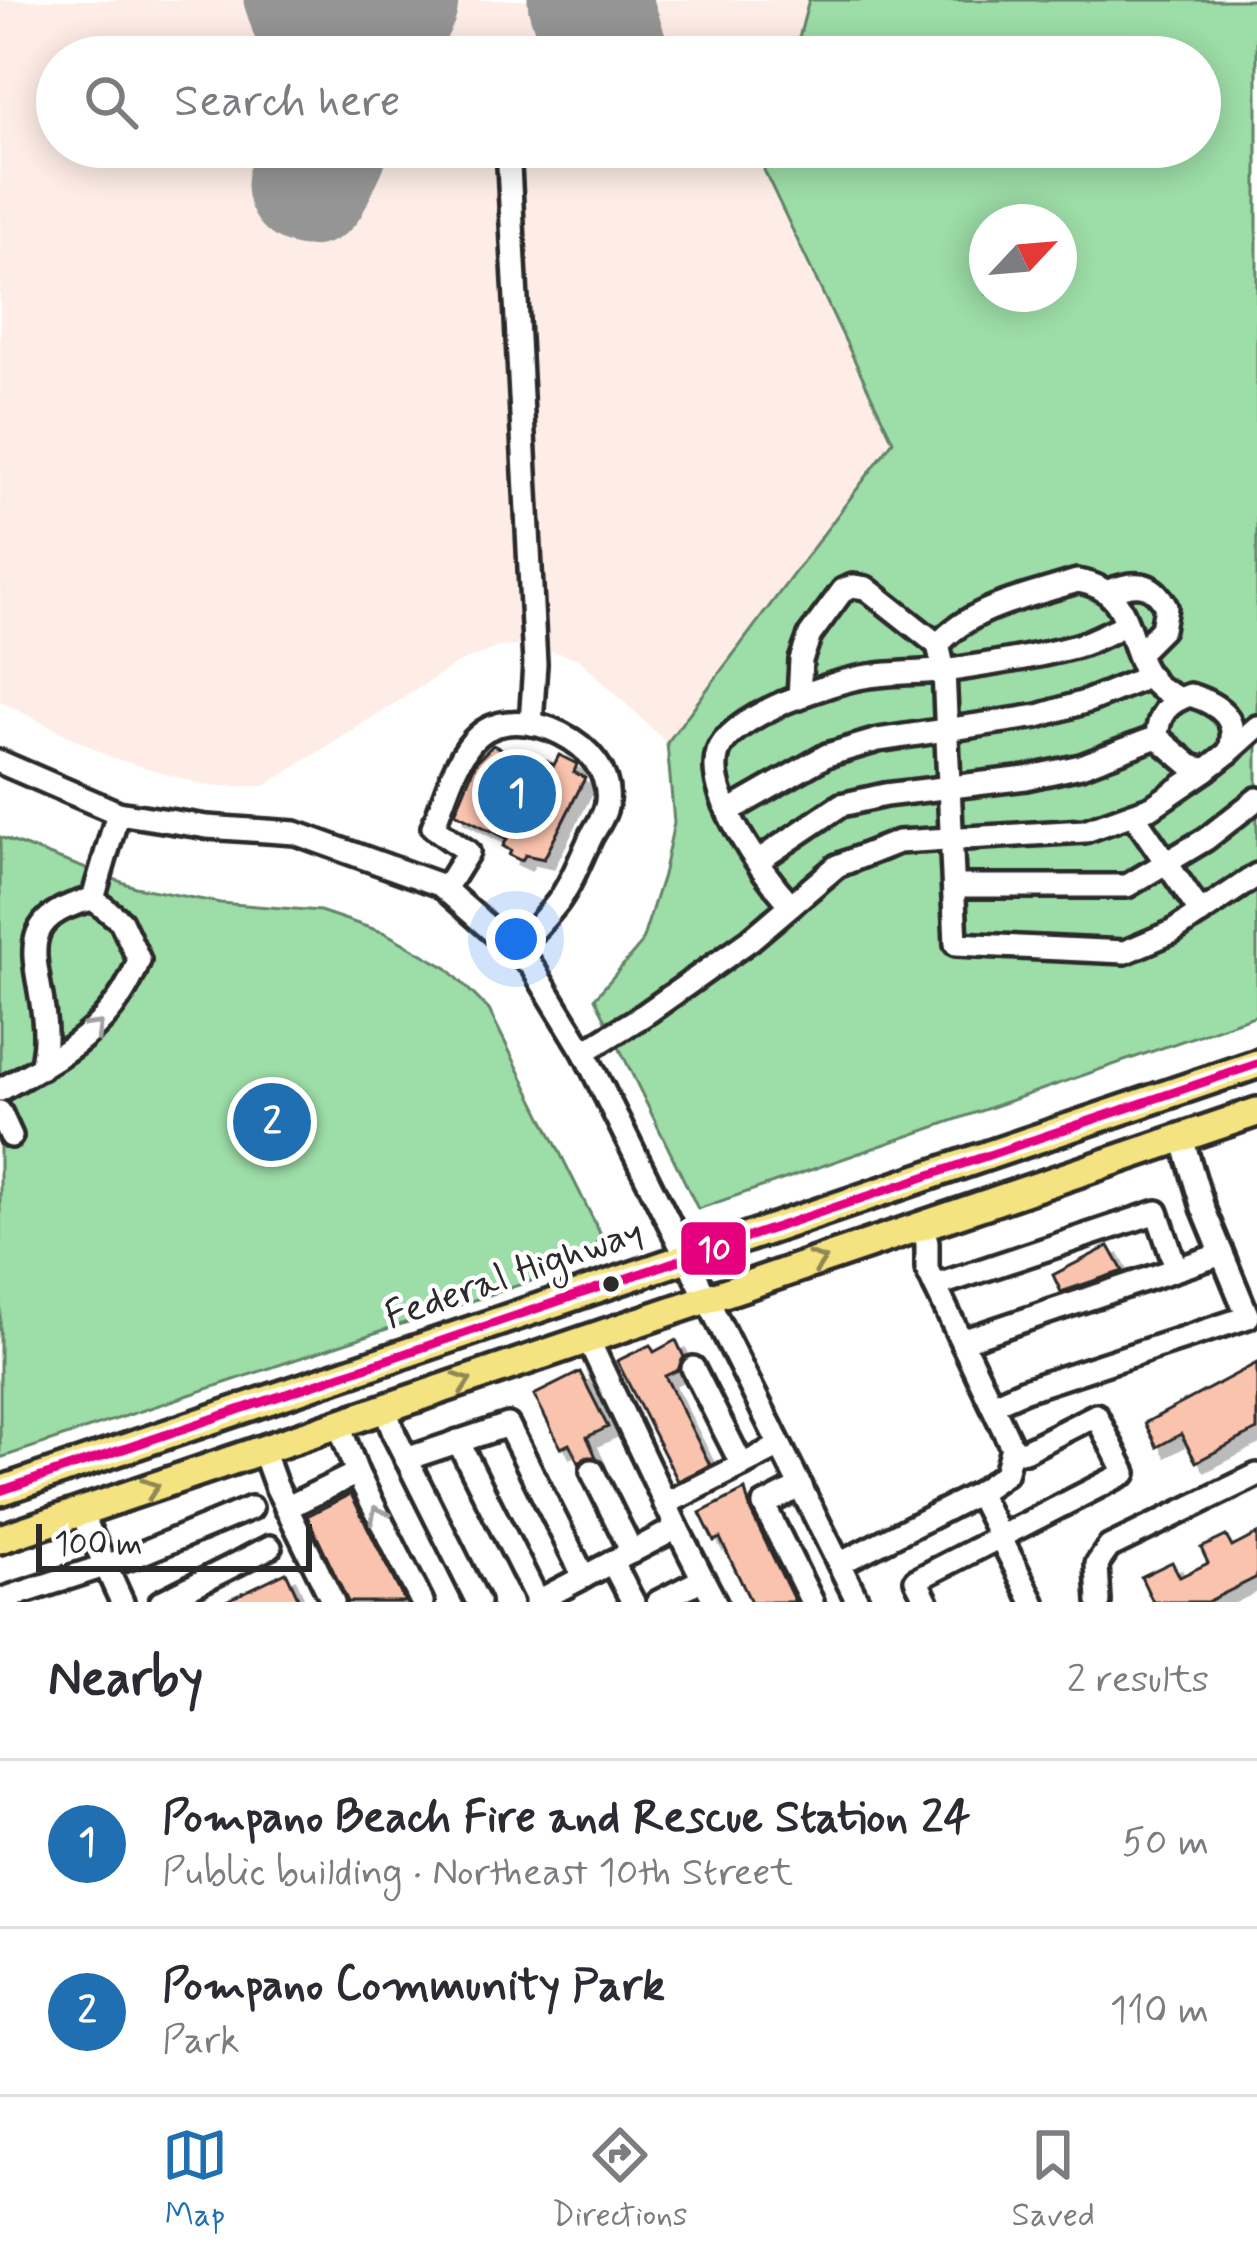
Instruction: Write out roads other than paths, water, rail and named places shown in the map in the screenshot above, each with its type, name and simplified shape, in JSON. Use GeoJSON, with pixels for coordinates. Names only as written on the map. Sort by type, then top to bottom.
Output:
{"type":"FeatureCollection","features":[{"type":"Feature","properties":{"kind":"main road","name":"Federal Highway"},"geometry":{"type":"LineString","coordinates":[[0,1490],[1257,1064]]}},
{"type":"Feature","properties":{"kind":"main road"},"geometry":{"type":"LineString","coordinates":[[1182,1138],[1191,1106],[1222,1076]]}},
{"type":"Feature","properties":{"kind":"main road"},"geometry":{"type":"LineString","coordinates":[[0,1539],[1257,1112]]}},
{"type":"Feature","properties":{"kind":"street"},"geometry":{"type":"LineString","coordinates":[[509,168],[535,664],[531,724]]}},
{"type":"Feature","properties":{"kind":"street"},"geometry":{"type":"LineString","coordinates":[[938,645],[983,613],[1077,580],[1094,583],[1108,591],[1154,684],[1178,699]]}},
{"type":"Feature","properties":{"kind":"street"},"geometry":{"type":"LineString","coordinates":[[1108,591],[1140,583],[1152,586],[1166,607],[1162,629],[1139,652]]}},
{"type":"Feature","properties":{"kind":"street"},"geometry":{"type":"LineString","coordinates":[[800,698],[801,660],[810,635],[843,590],[853,586],[866,588],[938,645],[944,670],[956,944],[1125,952],[1172,932],[1257,875]]}},
{"type":"Feature","properties":{"kind":"street"},"geometry":{"type":"LineString","coordinates":[[791,904],[739,835],[720,788],[718,752],[731,731],[800,698],[866,676],[944,670],[1081,645],[1127,624]]}},
{"type":"Feature","properties":{"kind":"street"},"geometry":{"type":"LineString","coordinates":[[729,811],[827,754],[878,740],[1038,716],[1150,676]]}},
{"type":"Feature","properties":{"kind":"street"},"geometry":{"type":"LineString","coordinates":[[1157,737],[1162,714],[1190,695],[1230,717],[1257,717]]}},
{"type":"Feature","properties":{"kind":"street"},"geometry":{"type":"LineString","coordinates":[[1229,752],[1233,741],[1230,717]]}},
{"type":"Feature","properties":{"kind":"street"},"geometry":{"type":"LineString","coordinates":[[445,890],[468,852],[434,827],[467,748],[481,733],[499,725],[531,724],[586,748],[607,775],[607,806],[561,899],[515,951]]}},
{"type":"Feature","properties":{"kind":"street"},"geometry":{"type":"LineString","coordinates":[[584,1052],[655,1007],[838,866],[898,842],[1085,831],[1152,807],[1257,727]]}},
{"type":"Feature","properties":{"kind":"street"},"geometry":{"type":"LineString","coordinates":[[1157,737],[1191,766],[1205,770]]}},
{"type":"Feature","properties":{"kind":"street"},"geometry":{"type":"LineString","coordinates":[[758,861],[841,805],[1082,766],[1157,737]]}},
{"type":"Feature","properties":{"kind":"street"},"geometry":{"type":"LineString","coordinates":[[0,762],[118,813],[207,827],[295,833],[445,890],[531,965],[584,1052],[687,1257],[839,1564],[849,1599]]}},
{"type":"Feature","properties":{"kind":"street"},"geometry":{"type":"LineString","coordinates":[[954,886],[1126,886],[1257,800]]}},
{"type":"Feature","properties":{"kind":"street"},"geometry":{"type":"LineString","coordinates":[[93,899],[118,813]]}},
{"type":"Feature","properties":{"kind":"street"},"geometry":{"type":"LineString","coordinates":[[1133,814],[1201,914]]}},
{"type":"Feature","properties":{"kind":"street"},"geometry":{"type":"LineString","coordinates":[[0,1090],[41,1068],[77,1046],[114,1009],[139,960],[121,920],[93,899],[50,914],[34,928],[28,944],[46,1037],[41,1068]]}},
{"type":"Feature","properties":{"kind":"street"},"geometry":{"type":"LineString","coordinates":[[0,1112],[10,1136]]}},
{"type":"Feature","properties":{"kind":"street"},"geometry":{"type":"LineString","coordinates":[[993,1404],[1248,1317],[1182,1138]]}},
{"type":"Feature","properties":{"kind":"street"},"geometry":{"type":"LineString","coordinates":[[935,1286],[1156,1212],[1176,1268]]}},
{"type":"Feature","properties":{"kind":"street"},"geometry":{"type":"LineString","coordinates":[[839,1564],[1002,1478],[1012,1450],[927,1269],[927,1242],[921,1226]]}},
{"type":"Feature","properties":{"kind":"street"},"geometry":{"type":"LineString","coordinates":[[962,1341],[1222,1254]]}},
{"type":"Feature","properties":{"kind":"street"},"geometry":{"type":"LineString","coordinates":[[588,1340],[715,1602]]}},
{"type":"Feature","properties":{"kind":"street"},"geometry":{"type":"LineString","coordinates":[[693,1368],[742,1465]]}},
{"type":"Feature","properties":{"kind":"street"},"geometry":{"type":"LineString","coordinates":[[386,1408],[406,1459],[478,1602]]}},
{"type":"Feature","properties":{"kind":"street"},"geometry":{"type":"LineString","coordinates":[[927,1602],[916,1580],[1125,1473],[1096,1415],[1025,1451],[1012,1450]]}},
{"type":"Feature","properties":{"kind":"street"},"geometry":{"type":"LineString","coordinates":[[339,1425],[357,1473],[422,1602]]}},
{"type":"Feature","properties":{"kind":"street"},"geometry":{"type":"LineString","coordinates":[[406,1459],[508,1425],[584,1577]]}},
{"type":"Feature","properties":{"kind":"street"},"geometry":{"type":"LineString","coordinates":[[458,1441],[537,1602],[677,1528]]}},
{"type":"Feature","properties":{"kind":"street"},"geometry":{"type":"LineString","coordinates":[[665,1504],[780,1446]]}},
{"type":"Feature","properties":{"kind":"street"},"geometry":{"type":"LineString","coordinates":[[263,1450],[333,1602]]}},
{"type":"Feature","properties":{"kind":"street"},"geometry":{"type":"LineString","coordinates":[[592,1472],[633,1602]]}},
{"type":"Feature","properties":{"kind":"street"},"geometry":{"type":"LineString","coordinates":[[286,1508],[357,1473]]}},
{"type":"Feature","properties":{"kind":"street"},"geometry":{"type":"LineString","coordinates":[[1099,1602],[1097,1564],[1109,1546],[1257,1475]]}},
{"type":"Feature","properties":{"kind":"street"},"geometry":{"type":"LineString","coordinates":[[801,1486],[764,1505],[812,1602]]}},
{"type":"Feature","properties":{"kind":"street"},"geometry":{"type":"LineString","coordinates":[[978,1493],[1022,1598]]}},
{"type":"Feature","properties":{"kind":"street"},"geometry":{"type":"LineString","coordinates":[[0,1600],[104,1566],[251,1508]]}},
{"type":"Feature","properties":{"kind":"street"},"geometry":{"type":"LineString","coordinates":[[81,1512],[122,1602]]}},
{"type":"Feature","properties":{"kind":"street"},"geometry":{"type":"LineString","coordinates":[[161,1602],[187,1596],[270,1547]]}},
{"type":"Feature","properties":{"kind":"street"},"geometry":{"type":"LineString","coordinates":[[658,1602],[703,1579]]}},
{"type":"Feature","properties":{"kind":"place","name":"Pompano Beach Fire and Rescue Station 24"},"geometry":{"type":"Point","coordinates":[517,794]}},
{"type":"Feature","properties":{"kind":"place","name":"Pompano Community Park"},"geometry":{"type":"Point","coordinates":[272,1122]}}]}
